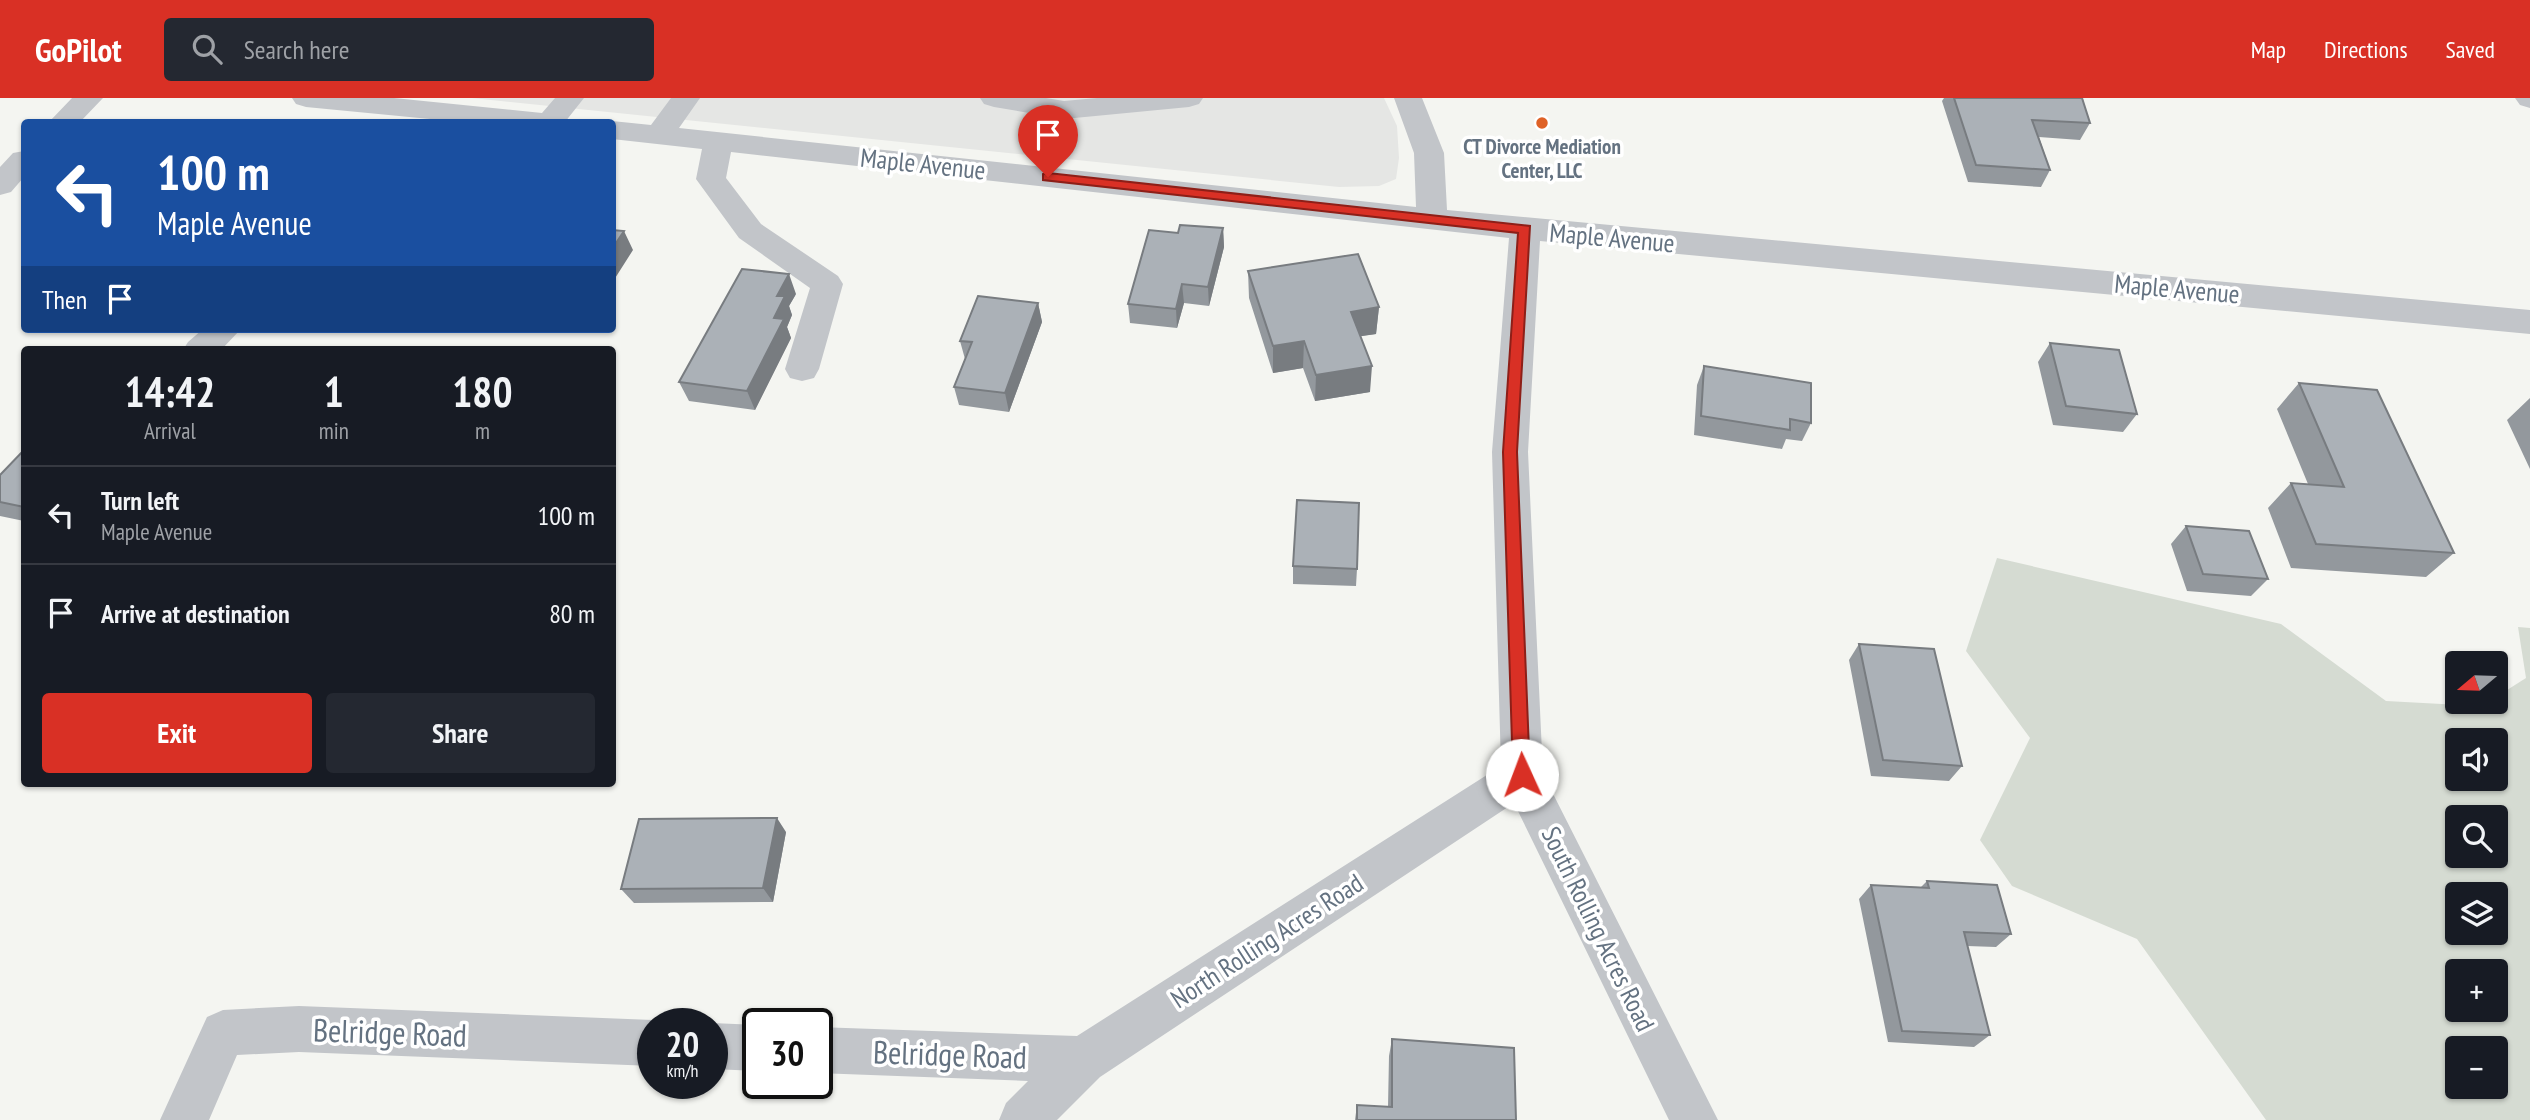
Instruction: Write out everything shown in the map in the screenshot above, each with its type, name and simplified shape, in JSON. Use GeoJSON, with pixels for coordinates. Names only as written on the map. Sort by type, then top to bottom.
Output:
{"type":"FeatureCollection","features":[{"type":"Feature","properties":{"kind":"street"},"geometry":{"type":"LineString","coordinates":[[66,119],[89,98]]}},
{"type":"Feature","properties":{"kind":"street"},"geometry":{"type":"LineString","coordinates":[[306,98],[398,102],[426,116],[487,119]]}},
{"type":"Feature","properties":{"kind":"street"},"geometry":{"type":"LineString","coordinates":[[551,119],[570,98]]}},
{"type":"Feature","properties":{"kind":"street"},"geometry":{"type":"LineString","coordinates":[[659,135],[686,98]]}},
{"type":"Feature","properties":{"kind":"street"},"geometry":{"type":"LineString","coordinates":[[994,98],[1064,110],[1189,98]]}},
{"type":"Feature","properties":{"kind":"street"},"geometry":{"type":"LineString","coordinates":[[1408,98],[1429,153],[1432,219]]}},
{"type":"Feature","properties":{"kind":"street","name":"Maple Avenue"},"geometry":{"type":"LineString","coordinates":[[616,130],[1525,229],[2530,322]]}},
{"type":"Feature","properties":{"kind":"street"},"geometry":{"type":"LineString","coordinates":[[719,141],[711,178],[750,231],[827,284],[802,369]]}},
{"type":"Feature","properties":{"kind":"street"},"geometry":{"type":"LineString","coordinates":[[0,185],[21,163]]}},
{"type":"Feature","properties":{"kind":"street","name":"South Rolling Acres Road"},"geometry":{"type":"LineString","coordinates":[[1525,229],[1510,452],[1522,775],[1693,1120]]}},
{"type":"Feature","properties":{"kind":"street"},"geometry":{"type":"LineString","coordinates":[[205,346],[219,333]]}},
{"type":"Feature","properties":{"kind":"street","name":"North Rolling Acres Road"},"geometry":{"type":"LineString","coordinates":[[1023,1120],[1083,1060],[1522,775]]}},
{"type":"Feature","properties":{"kind":"street","name":"Belridge Road"},"geometry":{"type":"LineString","coordinates":[[184,1120],[223,1033],[299,1029],[637,1042]]}},
{"type":"Feature","properties":{"kind":"street","name":"Belridge Road"},"geometry":{"type":"LineString","coordinates":[[833,1051],[1083,1060]]}},
{"type":"Feature","properties":{"kind":"shaded area"},"geometry":{"type":"Polygon","coordinates":[[[472,98],[1384,98],[1397,126],[1399,158],[1396,179],[1379,186],[1339,187],[472,98]]]}},
{"type":"Feature","properties":{"kind":"shaded area"},"geometry":{"type":"Polygon","coordinates":[[[1997,558],[2281,624],[2386,701],[2445,704],[2445,714],[2508,714],[2508,689],[2526,678],[2518,627],[2530,628],[2530,1120],[2266,1120],[2137,939],[2012,886],[1980,840],[2030,738],[1966,651],[1997,558]]]}},
{"type":"Feature","properties":{"kind":"building"},"geometry":{"type":"Polygon","coordinates":[[[1954,98],[2082,98],[2090,123],[2032,120],[2050,170],[1976,165],[1954,98]]]}},
{"type":"Feature","properties":{"kind":"building"},"geometry":{"type":"Polygon","coordinates":[[[1180,225],[1223,228],[1208,287],[1182,284],[1176,309],[1128,304],[1149,230],[1178,233],[1180,225]]]}},
{"type":"Feature","properties":{"kind":"building"},"geometry":{"type":"Polygon","coordinates":[[[616,230],[624,231],[616,243],[616,230]]]}},
{"type":"Feature","properties":{"kind":"building"},"geometry":{"type":"Polygon","coordinates":[[[1358,254],[1379,307],[1351,312],[1372,366],[1316,375],[1304,341],[1273,346],[1248,271],[1358,254]]]}},
{"type":"Feature","properties":{"kind":"building"},"geometry":{"type":"Polygon","coordinates":[[[742,269],[789,274],[777,296],[785,296],[774,318],[784,319],[747,391],[679,382],[742,269]]]}},
{"type":"Feature","properties":{"kind":"building"},"geometry":{"type":"Polygon","coordinates":[[[978,296],[1038,303],[1005,393],[954,387],[972,342],[960,341],[978,296]]]}},
{"type":"Feature","properties":{"kind":"building"},"geometry":{"type":"Polygon","coordinates":[[[2050,343],[2119,350],[2137,414],[2066,406],[2050,343]]]}},
{"type":"Feature","properties":{"kind":"building"},"geometry":{"type":"Polygon","coordinates":[[[1704,366],[1811,383],[1811,423],[1790,419],[1790,430],[1701,416],[1704,366]]]}},
{"type":"Feature","properties":{"kind":"building"},"geometry":{"type":"Polygon","coordinates":[[[2299,383],[2377,390],[2454,553],[2316,544],[2291,483],[2344,487],[2299,383]]]}},
{"type":"Feature","properties":{"kind":"building"},"geometry":{"type":"Polygon","coordinates":[[[21,453],[21,506],[0,502],[0,475],[21,453]]]}},
{"type":"Feature","properties":{"kind":"building"},"geometry":{"type":"Polygon","coordinates":[[[1297,500],[1359,503],[1357,569],[1293,566],[1297,500]]]}},
{"type":"Feature","properties":{"kind":"building"},"geometry":{"type":"Polygon","coordinates":[[[2186,526],[2249,531],[2268,579],[2203,574],[2186,526]]]}},
{"type":"Feature","properties":{"kind":"building"},"geometry":{"type":"Polygon","coordinates":[[[1859,644],[1934,649],[1962,766],[1883,760],[1859,644]]]}},
{"type":"Feature","properties":{"kind":"building"},"geometry":{"type":"Polygon","coordinates":[[[777,818],[763,888],[621,889],[639,819],[777,818]]]}},
{"type":"Feature","properties":{"kind":"building"},"geometry":{"type":"Polygon","coordinates":[[[1927,881],[1997,885],[2011,934],[1964,932],[1990,1035],[1902,1031],[1871,885],[1929,888],[1927,881]]]}},
{"type":"Feature","properties":{"kind":"building"},"geometry":{"type":"Polygon","coordinates":[[[1392,1039],[1514,1048],[1516,1120],[1357,1120],[1357,1105],[1392,1107],[1392,1039]]]}},
{"type":"Feature","properties":{"kind":"place","name":"CT Divorce Mediation Center, LLC"},"geometry":{"type":"Point","coordinates":[1542,123]}},
{"type":"Feature","properties":{"kind":"route"},"geometry":{"type":"LineString","coordinates":[[1048,177],[1525,229],[1510,452],[1522,775]]}}]}
